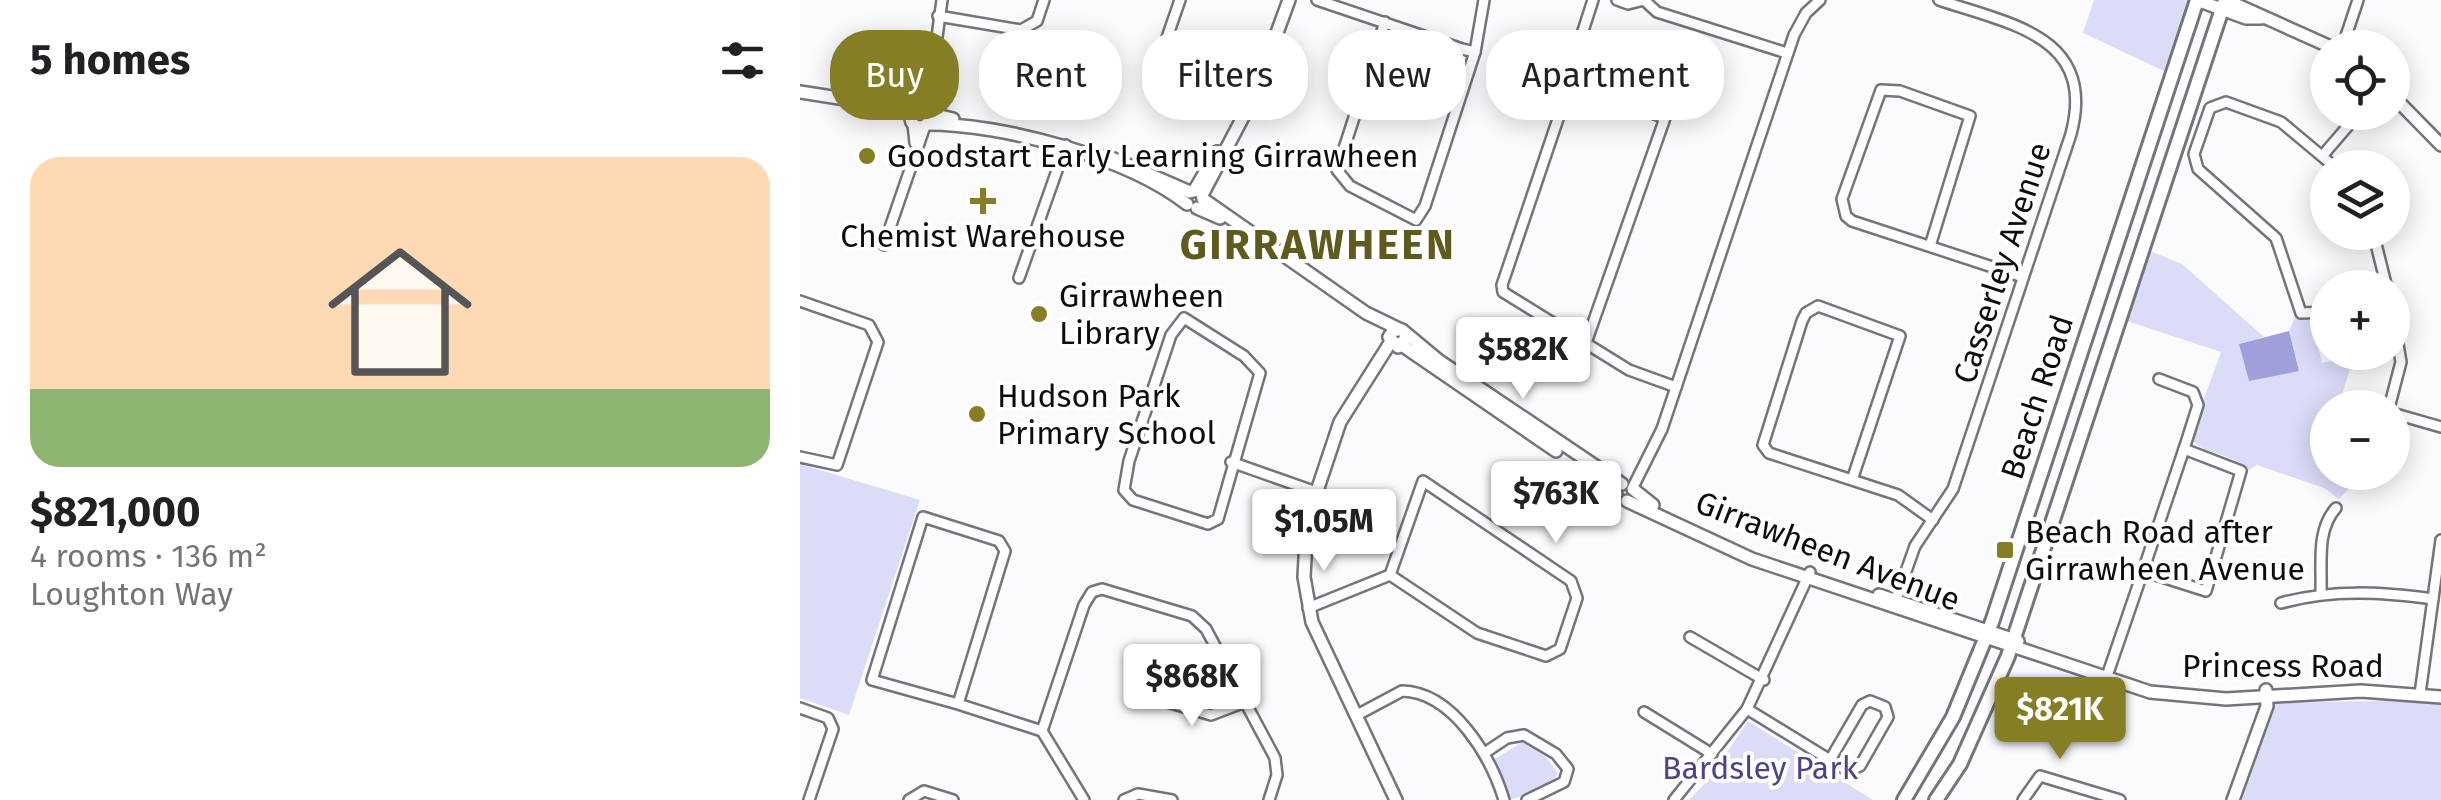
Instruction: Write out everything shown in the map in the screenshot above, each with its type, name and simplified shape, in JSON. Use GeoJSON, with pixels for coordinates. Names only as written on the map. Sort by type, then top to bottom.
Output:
{"type":"FeatureCollection","features":[{"type":"Feature","properties":{"kind":"main road"},"geometry":{"type":"LineString","coordinates":[[1274,30],[1285,0]]}},
{"type":"Feature","properties":{"kind":"main road"},"geometry":{"type":"LineString","coordinates":[[2197,0],[2224,3],[2310,39]]}},
{"type":"Feature","properties":{"kind":"main road","name":"Beach Road"},"geometry":{"type":"LineString","coordinates":[[1904,800],[1940,742],[1987,635],[2197,0]]}},
{"type":"Feature","properties":{"kind":"main road","name":"Beach Road"},"geometry":{"type":"LineString","coordinates":[[1936,800],[1976,733],[2013,643],[2224,3]]}},
{"type":"Feature","properties":{"kind":"main road","name":"Girrawheen Avenue"},"geometry":{"type":"LineString","coordinates":[[800,95],[830,100]]}},
{"type":"Feature","properties":{"kind":"main road"},"geometry":{"type":"LineString","coordinates":[[2410,113],[2441,145]]}},
{"type":"Feature","properties":{"kind":"main road","name":"Girrawheen Avenue"},"geometry":{"type":"LineString","coordinates":[[935,120],[1063,145],[1196,198],[1397,340],[1652,505],[1729,543],[1809,575],[2013,643]]}},
{"type":"Feature","properties":{"kind":"main road"},"geometry":{"type":"LineString","coordinates":[[1196,198],[1238,120]]}},
{"type":"Feature","properties":{"kind":"main road"},"geometry":{"type":"LineString","coordinates":[[1397,340],[1347,420],[1319,493],[1310,542],[1310,608],[1397,798]]}},
{"type":"Feature","properties":{"kind":"main road","name":"Princess Road"},"geometry":{"type":"LineString","coordinates":[[2013,643],[2107,676],[2198,698],[2360,691],[2441,694]]}},
{"type":"Feature","properties":{"kind":"main road"},"geometry":{"type":"LineString","coordinates":[[2233,800],[2260,720],[2262,694]]}},
{"type":"Feature","properties":{"kind":"street"},"geometry":{"type":"LineString","coordinates":[[936,30],[942,0]]}},
{"type":"Feature","properties":{"kind":"street"},"geometry":{"type":"LineString","coordinates":[[938,16],[1021,30],[1037,21],[1044,0]]}},
{"type":"Feature","properties":{"kind":"street"},"geometry":{"type":"LineString","coordinates":[[1170,30],[1180,0]]}},
{"type":"Feature","properties":{"kind":"street"},"geometry":{"type":"LineString","coordinates":[[1317,0],[1475,52]]}},
{"type":"Feature","properties":{"kind":"street"},"geometry":{"type":"LineString","coordinates":[[1386,22],[1337,170],[1350,186],[1412,220],[1421,217],[1425,206],[1475,52],[1484,0]]}},
{"type":"Feature","properties":{"kind":"street"},"geometry":{"type":"LineString","coordinates":[[1584,30],[1594,0]]}},
{"type":"Feature","properties":{"kind":"street"},"geometry":{"type":"LineString","coordinates":[[1616,0],[1628,4],[1644,0],[1657,12],[1787,53]]}},
{"type":"Feature","properties":{"kind":"street"},"geometry":{"type":"LineString","coordinates":[[1626,490],[1657,440],[1787,53],[1799,24],[1820,0]]}},
{"type":"Feature","properties":{"kind":"street","name":"Casserley Avenue"},"geometry":{"type":"LineString","coordinates":[[1894,604],[1915,546],[1953,489],[2071,134],[2078,101],[2075,83],[2055,48],[2038,36],[1939,0]]}},
{"type":"Feature","properties":{"kind":"street"},"geometry":{"type":"LineString","coordinates":[[2348,30],[2358,0]]}},
{"type":"Feature","properties":{"kind":"street"},"geometry":{"type":"LineString","coordinates":[[1930,246],[1970,116],[1900,91],[1881,90],[1848,183],[1842,212],[1852,221],[2023,277]]}},
{"type":"Feature","properties":{"kind":"street"},"geometry":{"type":"LineString","coordinates":[[2310,312],[2302,312],[2276,238],[2198,169],[2194,154],[2210,108],[2226,102],[2280,122],[2316,150]]}},
{"type":"Feature","properties":{"kind":"street"},"geometry":{"type":"LineString","coordinates":[[884,244],[919,120]]}},
{"type":"Feature","properties":{"kind":"street"},"geometry":{"type":"LineString","coordinates":[[1558,120],[1503,292],[1587,340],[1630,370],[1676,388]]}},
{"type":"Feature","properties":{"kind":"street"},"geometry":{"type":"LineString","coordinates":[[1587,340],[1663,120]]}},
{"type":"Feature","properties":{"kind":"street"},"geometry":{"type":"LineString","coordinates":[[2329,150],[2345,130]]}},
{"type":"Feature","properties":{"kind":"street"},"geometry":{"type":"LineString","coordinates":[[1019,278],[1063,145]]}},
{"type":"Feature","properties":{"kind":"street"},"geometry":{"type":"LineString","coordinates":[[800,301],[870,324],[878,342],[837,465],[800,458]]}},
{"type":"Feature","properties":{"kind":"street"},"geometry":{"type":"LineString","coordinates":[[1852,480],[1900,336],[1818,306],[1806,313],[1802,322],[1763,446],[1770,453],[1910,500],[1933,520]]}},
{"type":"Feature","properties":{"kind":"street"},"geometry":{"type":"LineString","coordinates":[[1184,318],[1244,356],[1260,373],[1231,462],[1214,524],[1133,500],[1124,490],[1129,461],[1171,335],[1184,318]]}},
{"type":"Feature","properties":{"kind":"street"},"geometry":{"type":"LineString","coordinates":[[2107,676],[2198,405],[2193,392],[2159,379]]}},
{"type":"Feature","properties":{"kind":"street"},"geometry":{"type":"LineString","coordinates":[[2410,417],[2441,428]]}},
{"type":"Feature","properties":{"kind":"street"},"geometry":{"type":"LineString","coordinates":[[2143,572],[2206,591],[2210,581],[2241,471],[2184,449]]}},
{"type":"Feature","properties":{"kind":"street"},"geometry":{"type":"LineString","coordinates":[[1231,462],[1319,493]]}},
{"type":"Feature","properties":{"kind":"street"},"geometry":{"type":"LineString","coordinates":[[1310,608],[1390,575],[1423,481],[1562,574],[1576,589],[1577,598],[1560,649],[1546,656],[1477,633],[1390,575]]}},
{"type":"Feature","properties":{"kind":"street"},"geometry":{"type":"LineString","coordinates":[[2321,592],[2322,535],[2336,508]]}},
{"type":"Feature","properties":{"kind":"street"},"geometry":{"type":"LineString","coordinates":[[958,704],[1005,552],[999,541],[924,517],[872,680],[1042,731],[1084,800]]}},
{"type":"Feature","properties":{"kind":"street"},"geometry":{"type":"LineString","coordinates":[[2420,691],[2441,540]]}},
{"type":"Feature","properties":{"kind":"street"},"geometry":{"type":"LineString","coordinates":[[1674,800],[1747,709],[1764,680],[1809,575]]}},
{"type":"Feature","properties":{"kind":"street"},"geometry":{"type":"LineString","coordinates":[[1042,731],[1092,592],[1102,589],[1192,616],[1206,629],[1275,758],[1277,775],[1269,800]]}},
{"type":"Feature","properties":{"kind":"street"},"geometry":{"type":"LineString","coordinates":[[2281,603],[2321,592],[2375,592],[2433,599]]}},
{"type":"Feature","properties":{"kind":"street"},"geometry":{"type":"LineString","coordinates":[[1690,637],[1764,680]]}},
{"type":"Feature","properties":{"kind":"street"},"geometry":{"type":"LineString","coordinates":[[1359,714],[1389,696],[1410,691],[1464,724],[1486,752],[1504,800]]}},
{"type":"Feature","properties":{"kind":"street"},"geometry":{"type":"LineString","coordinates":[[1137,693],[1211,715],[1245,702]]}},
{"type":"Feature","properties":{"kind":"street"},"geometry":{"type":"LineString","coordinates":[[1747,709],[1830,760],[1850,771],[1860,766],[1888,717],[1884,707],[1870,701],[1862,705],[1830,760]]}},
{"type":"Feature","properties":{"kind":"street"},"geometry":{"type":"LineString","coordinates":[[800,708],[828,718],[832,728],[809,800]]}},
{"type":"Feature","properties":{"kind":"street"},"geometry":{"type":"LineString","coordinates":[[1644,712],[1712,754]]}},
{"type":"Feature","properties":{"kind":"street"},"geometry":{"type":"LineString","coordinates":[[1486,752],[1507,738],[1524,734],[1564,761],[1568,769],[1564,782],[1527,800]]}},
{"type":"Feature","properties":{"kind":"street"},"geometry":{"type":"LineString","coordinates":[[2023,800],[2040,776],[2120,800]]}},
{"type":"Feature","properties":{"kind":"street"},"geometry":{"type":"LineString","coordinates":[[912,791],[927,791],[953,800]]}},
{"type":"Feature","properties":{"kind":"street"},"geometry":{"type":"LineString","coordinates":[[1124,800],[1138,794],[1172,800]]}},
{"type":"Feature","properties":{"kind":"green space"},"geometry":{"type":"Polygon","coordinates":[[[2094,0],[2187,0],[2164,71],[2083,33],[2094,0]]]}},
{"type":"Feature","properties":{"kind":"green space"},"geometry":{"type":"Polygon","coordinates":[[[2150,251],[2182,264],[2264,337],[2239,344],[2299,371],[2289,331],[2296,315],[2310,320],[2310,370],[2350,370],[2343,390],[2310,390],[2310,483],[2257,465],[2246,472],[2233,460],[2195,443],[2190,437],[2221,352],[2127,321],[2150,251]]]}},
{"type":"Feature","properties":{"kind":"green space"},"geometry":{"type":"Polygon","coordinates":[[[800,464],[920,500],[849,715],[800,698],[800,464]]]}},
{"type":"Feature","properties":{"kind":"green space"},"geometry":{"type":"Polygon","coordinates":[[[2327,490],[2347,490],[2339,499],[2327,490]]]}},
{"type":"Feature","properties":{"kind":"green space"},"geometry":{"type":"Polygon","coordinates":[[[2423,700],[2441,704],[2441,800],[2238,800],[2269,703],[2423,700]]]}},
{"type":"Feature","properties":{"kind":"green space","name":"Bardsley Park"},"geometry":{"type":"Polygon","coordinates":[[[1748,721],[1873,800],[1689,800],[1709,779],[1748,721]]]}},
{"type":"Feature","properties":{"kind":"green space"},"geometry":{"type":"Polygon","coordinates":[[[1522,742],[1546,757],[1558,774],[1546,790],[1508,800],[1495,759],[1522,742]]]}},
{"type":"Feature","properties":{"kind":"water"},"geometry":{"type":"Polygon","coordinates":[[[2289,331],[2299,371],[2249,381],[2239,344],[2289,331]]]}},
{"type":"Feature","properties":{"kind":"place","name":"Goodstart Early Learning Girrawheen"},"geometry":{"type":"Point","coordinates":[867,156]}},
{"type":"Feature","properties":{"kind":"place","name":"Chemist Warehouse"},"geometry":{"type":"Point","coordinates":[983,201]}},
{"type":"Feature","properties":{"kind":"place","name":"Girrawheen Library"},"geometry":{"type":"Point","coordinates":[1039,314]}},
{"type":"Feature","properties":{"kind":"place","name":"Hudson Park Primary School"},"geometry":{"type":"Point","coordinates":[977,414]}},
{"type":"Feature","properties":{"kind":"place","name":"Beach Road after Girrawheen Avenue"},"geometry":{"type":"Point","coordinates":[2005,550]}},
{"type":"Feature","properties":{"kind":"district","name":"GIRRAWHEEN"},"geometry":{"type":"Point","coordinates":[1318,244]}}]}
